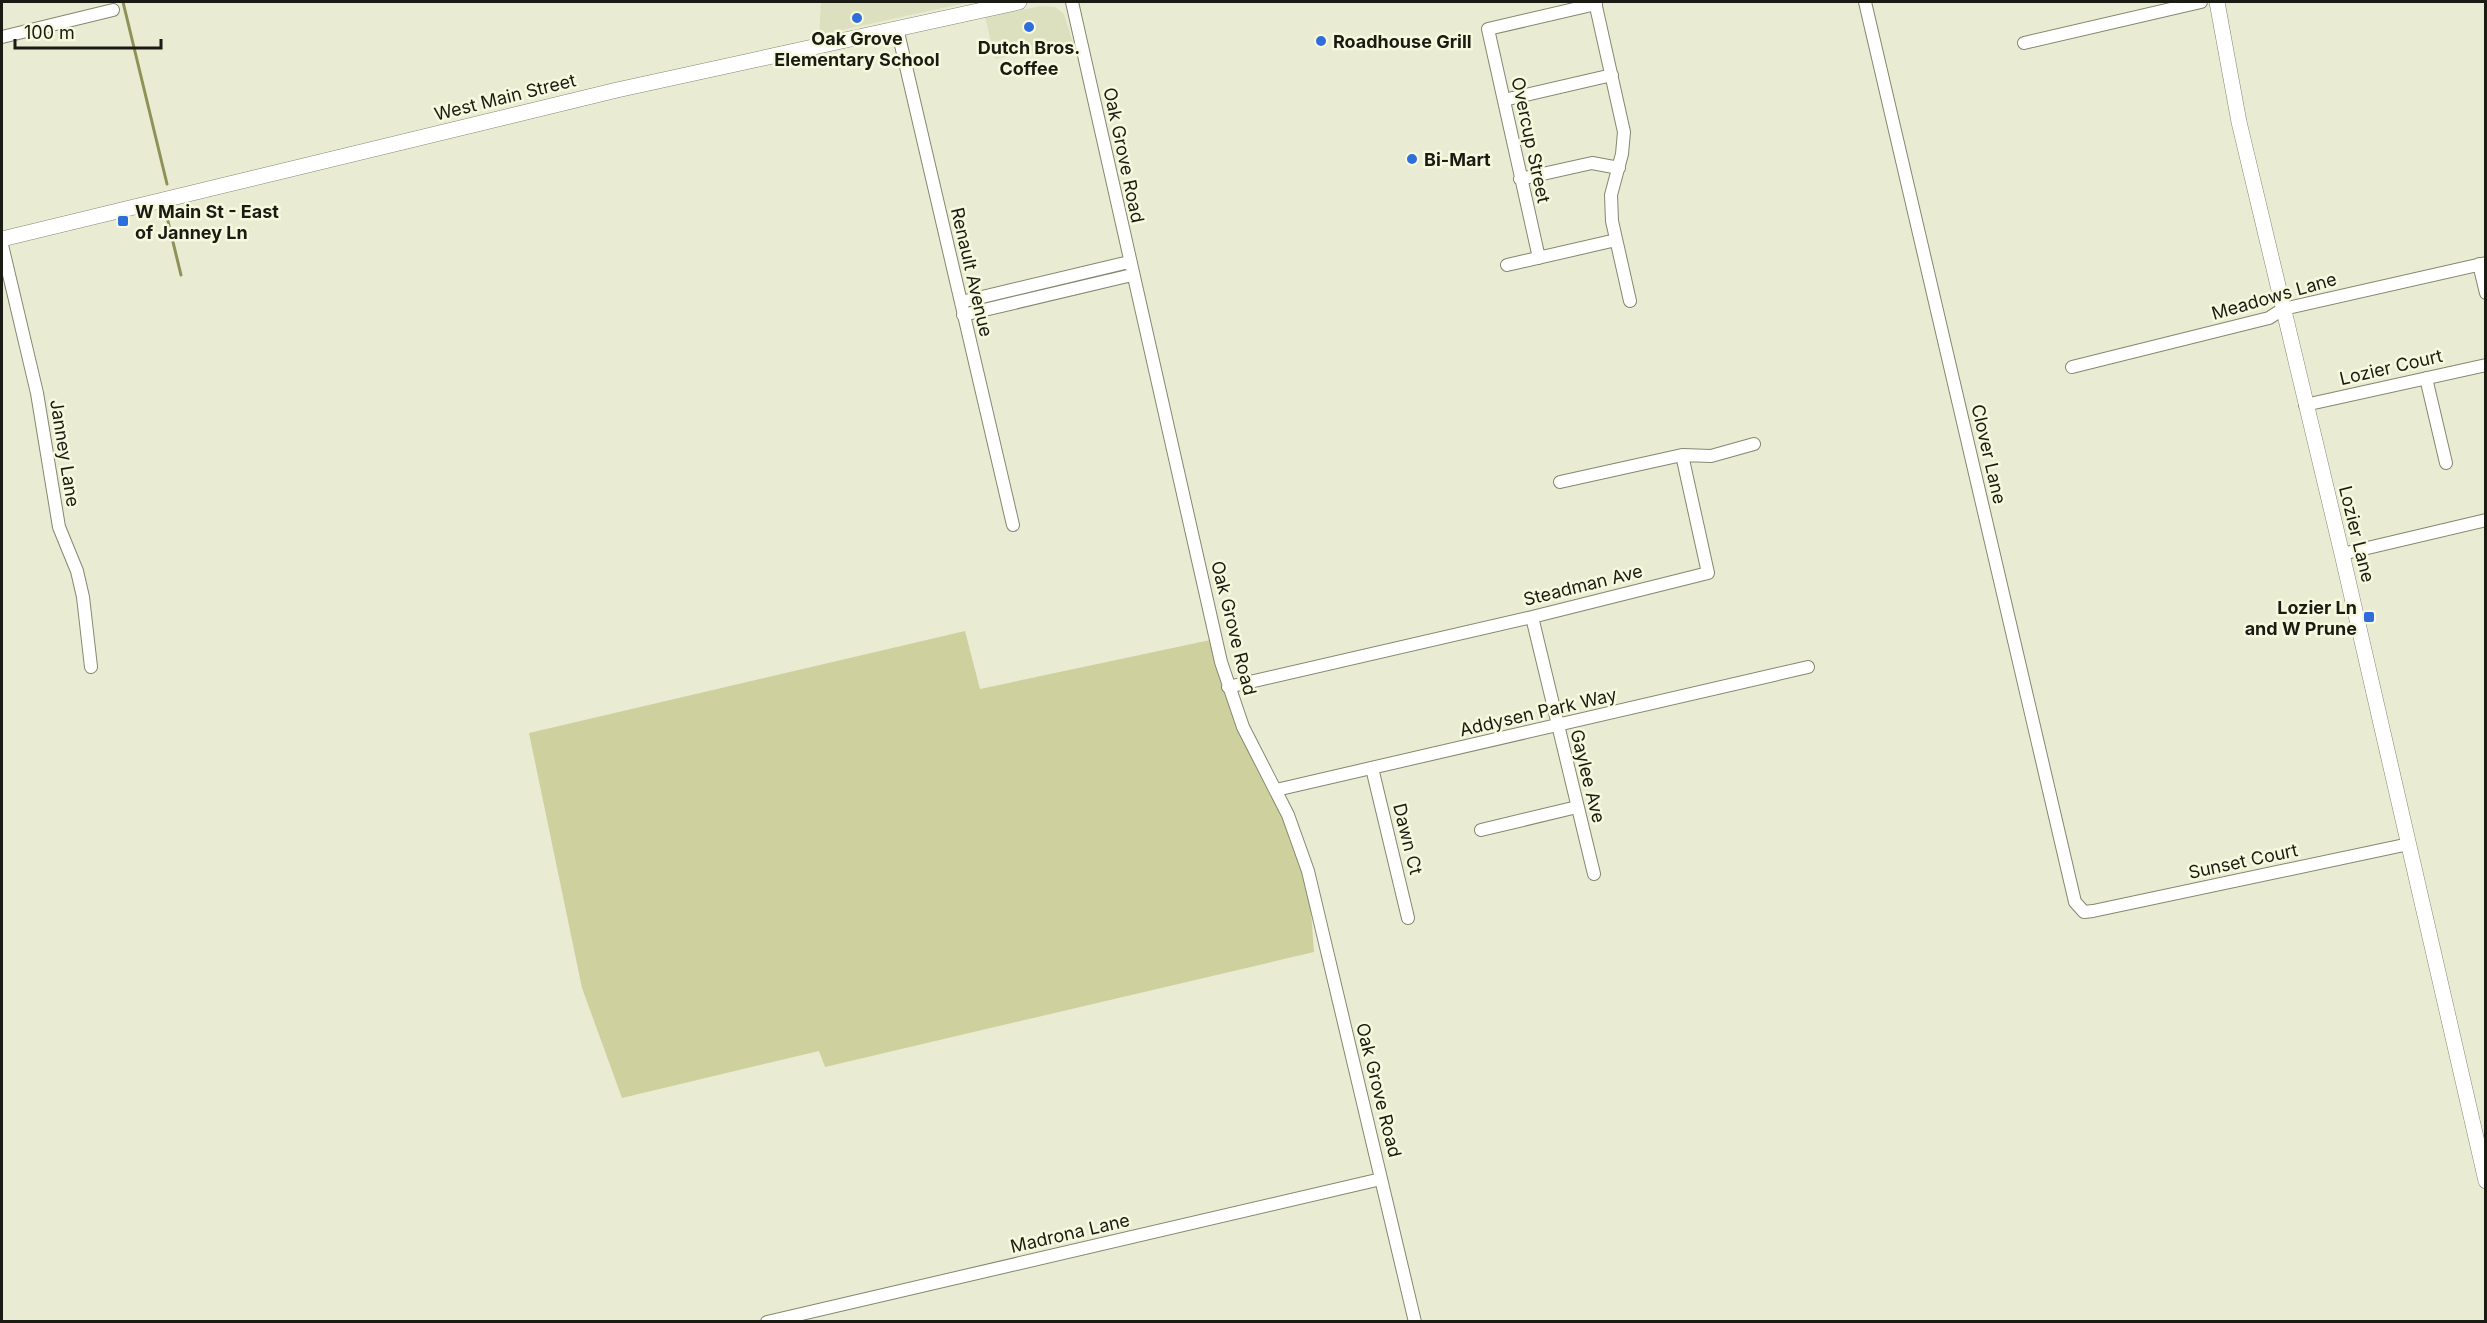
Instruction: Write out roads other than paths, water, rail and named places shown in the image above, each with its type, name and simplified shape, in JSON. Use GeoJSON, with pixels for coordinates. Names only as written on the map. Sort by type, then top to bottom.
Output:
{"type":"FeatureCollection","features":[{"type":"Feature","properties":{"kind":"main road","name":"West Main Street"},"geometry":{"type":"LineString","coordinates":[[2,239],[607,93],[1018,2]]}},
{"type":"Feature","properties":{"kind":"main road","name":"Lozier Lane"},"geometry":{"type":"LineString","coordinates":[[2217,2],[2233,96],[2342,554],[2486,1181]]}},
{"type":"Feature","properties":{"kind":"street","name":"Oak Grove Road"},"geometry":{"type":"LineString","coordinates":[[1072,2],[1129,262],[1228,687],[1243,727],[1276,790],[1300,843],[1415,1322]]}},
{"type":"Feature","properties":{"kind":"street","name":"Clover Lane"},"geometry":{"type":"LineString","coordinates":[[1865,2],[2060,844],[2075,902],[2084,912]]}},
{"type":"Feature","properties":{"kind":"street"},"geometry":{"type":"LineString","coordinates":[[2024,43],[2201,2]]}},
{"type":"Feature","properties":{"kind":"street"},"geometry":{"type":"LineString","coordinates":[[1596,3],[1624,132],[1619,168],[1611,195],[1612,221],[1630,301]]}},
{"type":"Feature","properties":{"kind":"street","name":"Overcup Street"},"geometry":{"type":"LineString","coordinates":[[1539,258],[1488,28],[1596,3]]}},
{"type":"Feature","properties":{"kind":"street"},"geometry":{"type":"LineString","coordinates":[[2,37],[113,10]]}},
{"type":"Feature","properties":{"kind":"street","name":"Renault Avenue"},"geometry":{"type":"LineString","coordinates":[[897,28],[1013,525]]}},
{"type":"Feature","properties":{"kind":"street"},"geometry":{"type":"LineString","coordinates":[[1504,100],[1612,75]]}},
{"type":"Feature","properties":{"kind":"street"},"geometry":{"type":"LineString","coordinates":[[1520,179],[1592,163],[1619,168]]}},
{"type":"Feature","properties":{"kind":"street"},"geometry":{"type":"LineString","coordinates":[[1507,265],[1616,240]]}},
{"type":"Feature","properties":{"kind":"street","name":"Janney Lane"},"geometry":{"type":"LineString","coordinates":[[2,245],[38,393],[59,527],[77,571],[83,597],[91,667]]}},
{"type":"Feature","properties":{"kind":"street"},"geometry":{"type":"LineString","coordinates":[[961,302],[1129,262]]}},
{"type":"Feature","properties":{"kind":"street"},"geometry":{"type":"LineString","coordinates":[[2482,263],[2486,293]]}},
{"type":"Feature","properties":{"kind":"street","name":"Meadows Lane"},"geometry":{"type":"LineString","coordinates":[[2072,367],[2269,318],[2283,309],[2482,263]]}},
{"type":"Feature","properties":{"kind":"street"},"geometry":{"type":"LineString","coordinates":[[963,315],[1132,275]]}},
{"type":"Feature","properties":{"kind":"street","name":"Lozier Court"},"geometry":{"type":"LineString","coordinates":[[2305,405],[2486,365]]}},
{"type":"Feature","properties":{"kind":"street"},"geometry":{"type":"LineString","coordinates":[[2426,378],[2446,463]]}},
{"type":"Feature","properties":{"kind":"street"},"geometry":{"type":"LineString","coordinates":[[1560,482],[1682,455],[1711,456],[1754,444]]}},
{"type":"Feature","properties":{"kind":"street","name":"Steadman Ave"},"geometry":{"type":"LineString","coordinates":[[1228,687],[1532,617],[1708,573],[1682,455]]}},
{"type":"Feature","properties":{"kind":"street"},"geometry":{"type":"LineString","coordinates":[[2342,554],[2486,520]]}},
{"type":"Feature","properties":{"kind":"street","name":"Gaylee Ave"},"geometry":{"type":"LineString","coordinates":[[1532,617],[1594,874]]}},
{"type":"Feature","properties":{"kind":"street","name":"Addysen Park Way"},"geometry":{"type":"LineString","coordinates":[[1276,790],[1558,727],[1808,667]]}},
{"type":"Feature","properties":{"kind":"street","name":"Dawn Ct"},"geometry":{"type":"LineString","coordinates":[[1372,768],[1408,918]]}},
{"type":"Feature","properties":{"kind":"street"},"geometry":{"type":"LineString","coordinates":[[1481,830],[1577,807]]}},
{"type":"Feature","properties":{"kind":"street","name":"Sunset Court"},"geometry":{"type":"LineString","coordinates":[[2084,912],[2409,844]]}},
{"type":"Feature","properties":{"kind":"street","name":"Madrona Lane"},"geometry":{"type":"LineString","coordinates":[[767,1322],[1381,1179]]}},
{"type":"Feature","properties":{"kind":"waterway"},"geometry":{"type":"LineString","coordinates":[[123,2],[167,184]]}},
{"type":"Feature","properties":{"kind":"waterway"},"geometry":{"type":"LineString","coordinates":[[166,213],[181,275]]}},
{"type":"Feature","properties":{"kind":"place","name":"Oak Grove Elementary School"},"geometry":{"type":"Point","coordinates":[857,18]}},
{"type":"Feature","properties":{"kind":"place","name":"Dutch Bros. Coffee"},"geometry":{"type":"Point","coordinates":[1029,27]}},
{"type":"Feature","properties":{"kind":"place","name":"Roadhouse Grill"},"geometry":{"type":"Point","coordinates":[1321,41]}},
{"type":"Feature","properties":{"kind":"place","name":"Bi-Mart"},"geometry":{"type":"Point","coordinates":[1412,159]}},
{"type":"Feature","properties":{"kind":"place","name":"W Main St - East of Janney Ln"},"geometry":{"type":"Point","coordinates":[123,221]}},
{"type":"Feature","properties":{"kind":"place","name":"Lozier Ln and W Prune"},"geometry":{"type":"Point","coordinates":[2369,617]}}]}
